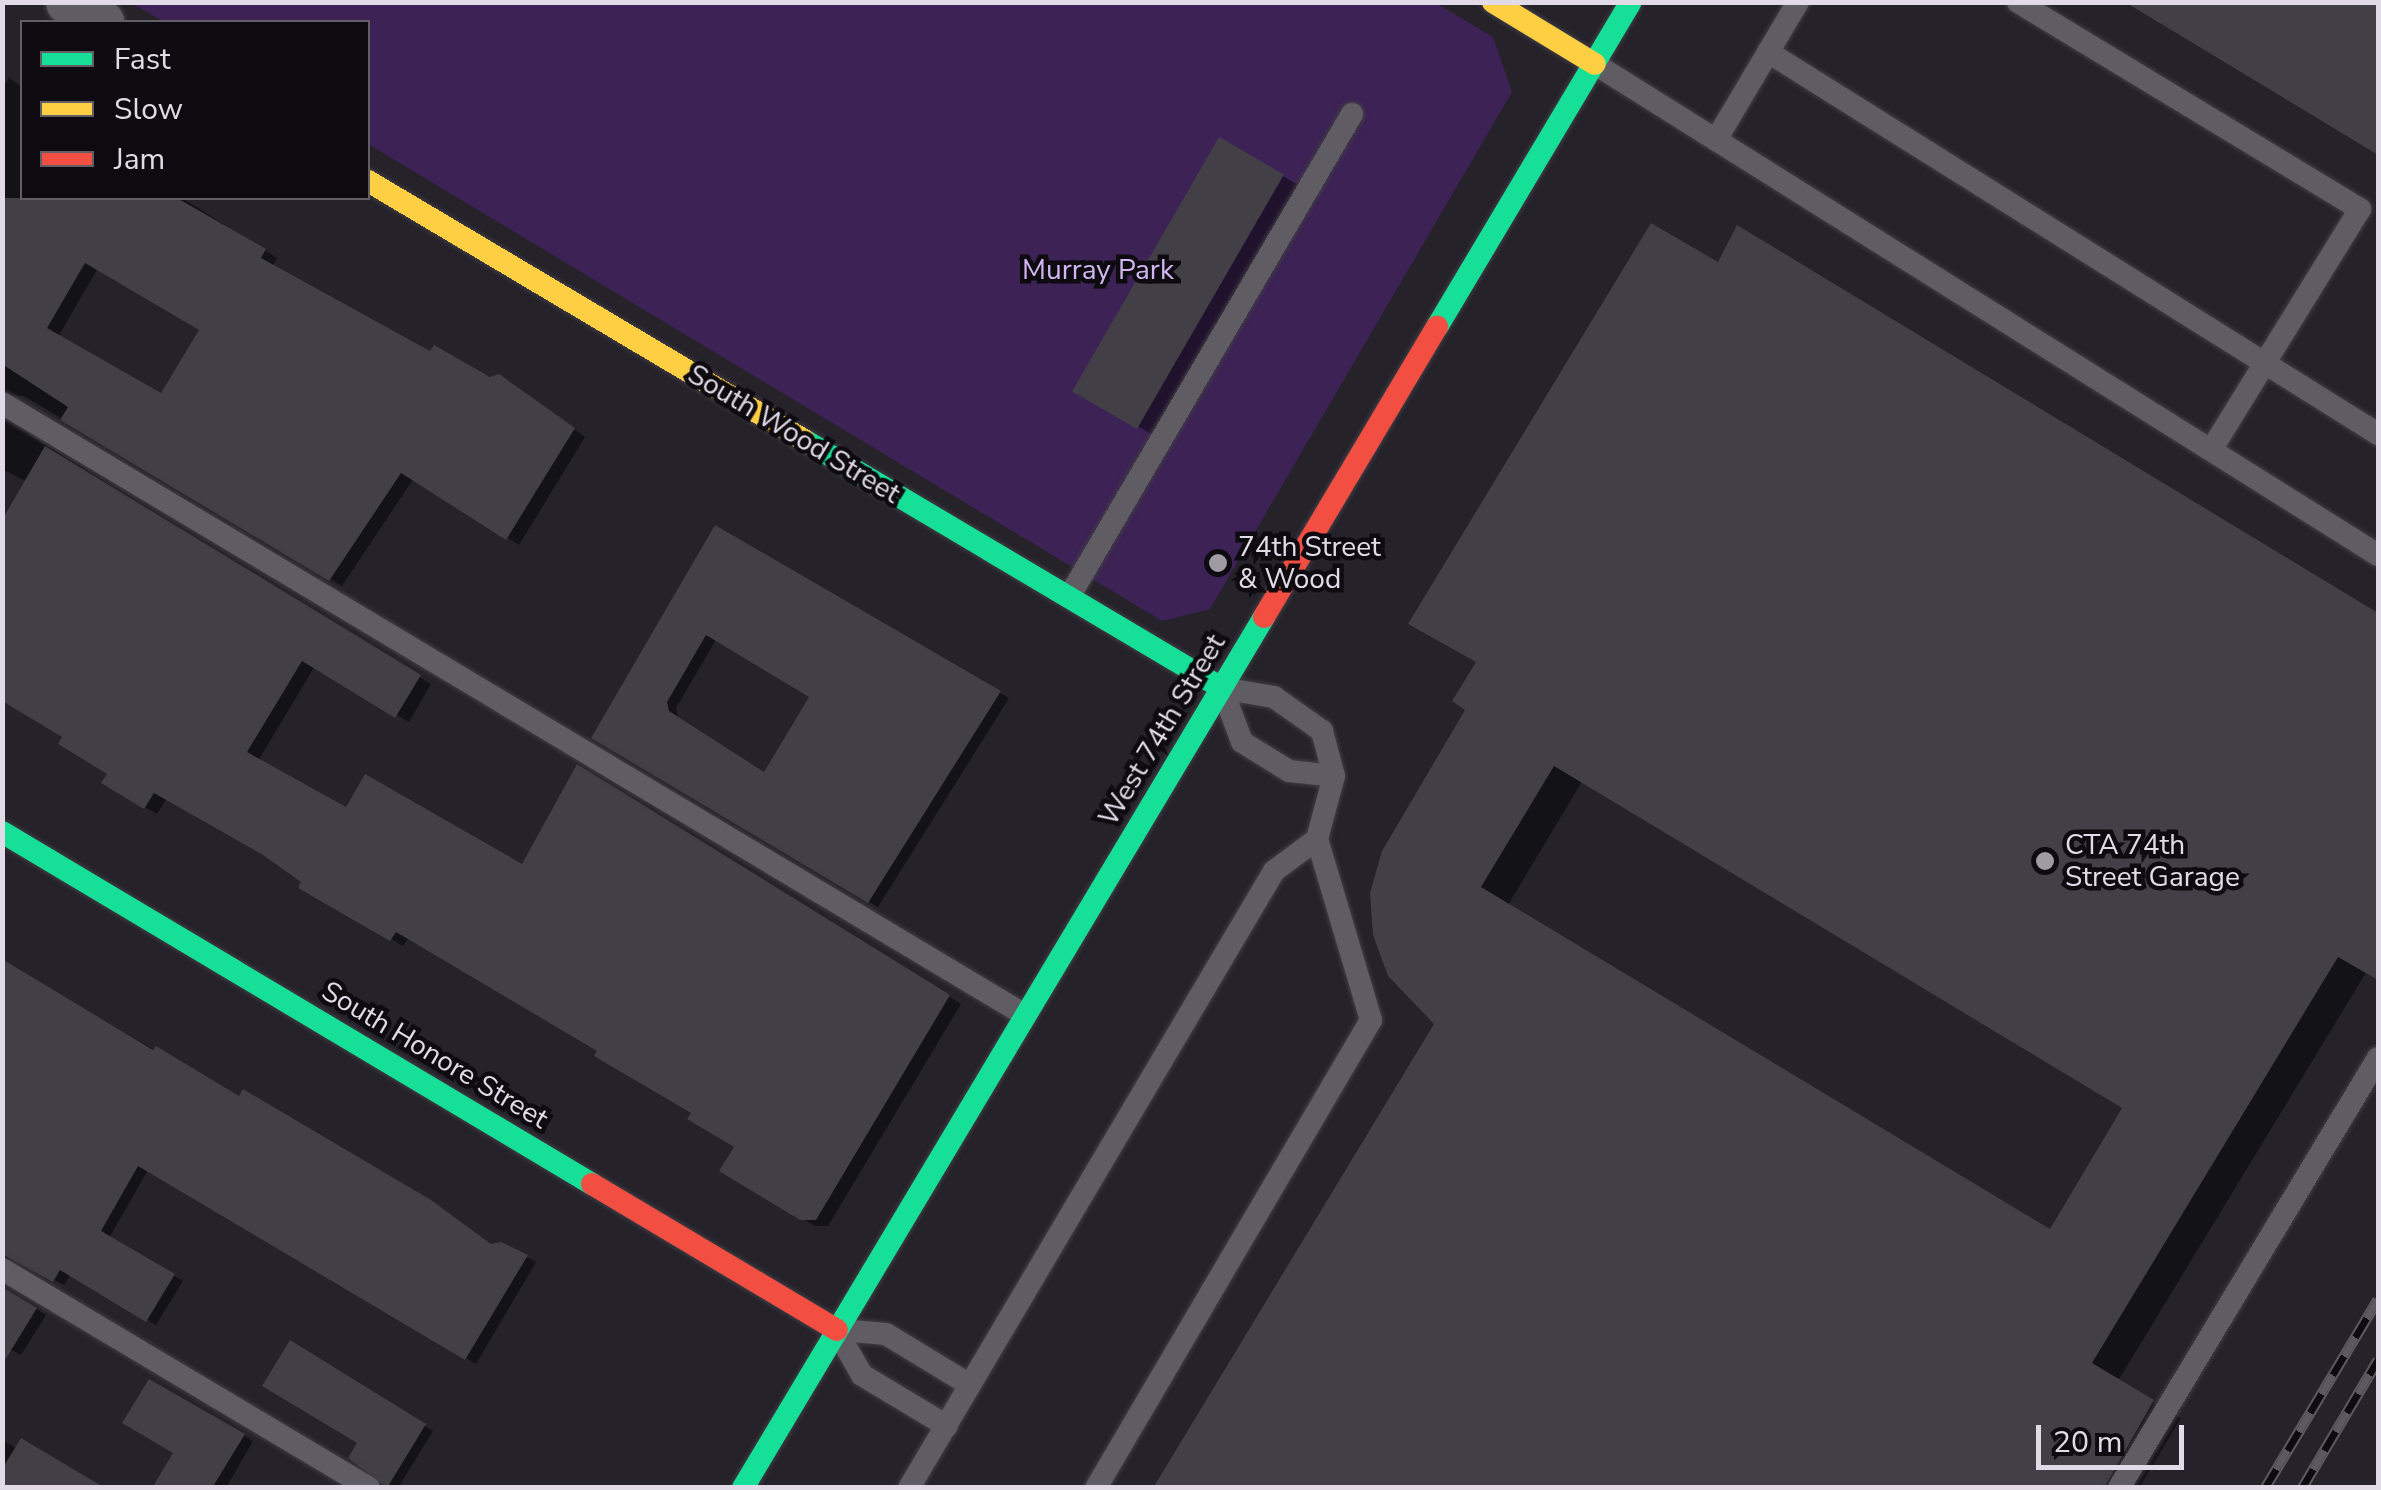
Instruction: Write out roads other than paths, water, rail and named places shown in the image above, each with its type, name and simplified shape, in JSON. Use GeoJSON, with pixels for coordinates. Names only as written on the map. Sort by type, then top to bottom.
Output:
{"type":"FeatureCollection","features":[{"type":"Feature","properties":{"kind":"street"},"geometry":{"type":"LineString","coordinates":[[68,2],[98,20]]}},
{"type":"Feature","properties":{"kind":"street"},"geometry":{"type":"LineString","coordinates":[[1493,2],[1595,64]]}},
{"type":"Feature","properties":{"kind":"street","name":"West 74th Street"},"geometry":{"type":"LineString","coordinates":[[742,1488],[1631,2]]}},
{"type":"Feature","properties":{"kind":"street","name":"South Wood Street"},"geometry":{"type":"LineString","coordinates":[[370,181],[1221,688]]}},
{"type":"Feature","properties":{"kind":"street","name":"South Honore Street"},"geometry":{"type":"LineString","coordinates":[[2,832],[836,1330]]}},
{"type":"Feature","properties":{"kind":"lane"},"geometry":{"type":"LineString","coordinates":[[1716,140],[1798,2]]}},
{"type":"Feature","properties":{"kind":"lane"},"geometry":{"type":"LineString","coordinates":[[2018,2],[2360,209],[2211,450]]}},
{"type":"Feature","properties":{"kind":"lane"},"geometry":{"type":"LineString","coordinates":[[1768,52],[2378,434]]}},
{"type":"Feature","properties":{"kind":"lane"},"geometry":{"type":"LineString","coordinates":[[1595,64],[2378,555]]}},
{"type":"Feature","properties":{"kind":"lane"},"geometry":{"type":"LineString","coordinates":[[1069,597],[1352,114]]}},
{"type":"Feature","properties":{"kind":"lane"},"geometry":{"type":"LineString","coordinates":[[2,403],[1026,1015]]}},
{"type":"Feature","properties":{"kind":"lane"},"geometry":{"type":"LineString","coordinates":[[1221,688],[1242,742],[1290,771],[1334,776]]}},
{"type":"Feature","properties":{"kind":"lane"},"geometry":{"type":"LineString","coordinates":[[1096,1488],[1371,1020],[1317,839],[1334,776],[1322,730],[1274,697],[1221,688]]}},
{"type":"Feature","properties":{"kind":"lane"},"geometry":{"type":"LineString","coordinates":[[909,1488],[1274,871],[1317,839]]}},
{"type":"Feature","properties":{"kind":"lane"},"geometry":{"type":"LineString","coordinates":[[2119,1488],[2378,1058]]}},
{"type":"Feature","properties":{"kind":"lane"},"geometry":{"type":"LineString","coordinates":[[2,1269],[370,1488]]}},
{"type":"Feature","properties":{"kind":"lane"},"geometry":{"type":"LineString","coordinates":[[836,1330],[886,1334],[970,1385]]}},
{"type":"Feature","properties":{"kind":"lane"},"geometry":{"type":"LineString","coordinates":[[836,1330],[862,1375],[946,1426]]}},
{"type":"Feature","properties":{"kind":"railway"},"geometry":{"type":"LineString","coordinates":[[2265,1488],[2378,1299]]}},
{"type":"Feature","properties":{"kind":"railway"},"geometry":{"type":"LineString","coordinates":[[2302,1488],[2378,1360]]}},
{"type":"Feature","properties":{"kind":"place","name":"74th Street & Wood"},"geometry":{"type":"Point","coordinates":[1218,563]}},
{"type":"Feature","properties":{"kind":"place","name":"CTA 74th Street Garage"},"geometry":{"type":"Point","coordinates":[2045,861]}},
{"type":"Feature","properties":{"kind":"park label","name":"Murray Park"},"geometry":{"type":"Point","coordinates":[1098,270]}}]}
